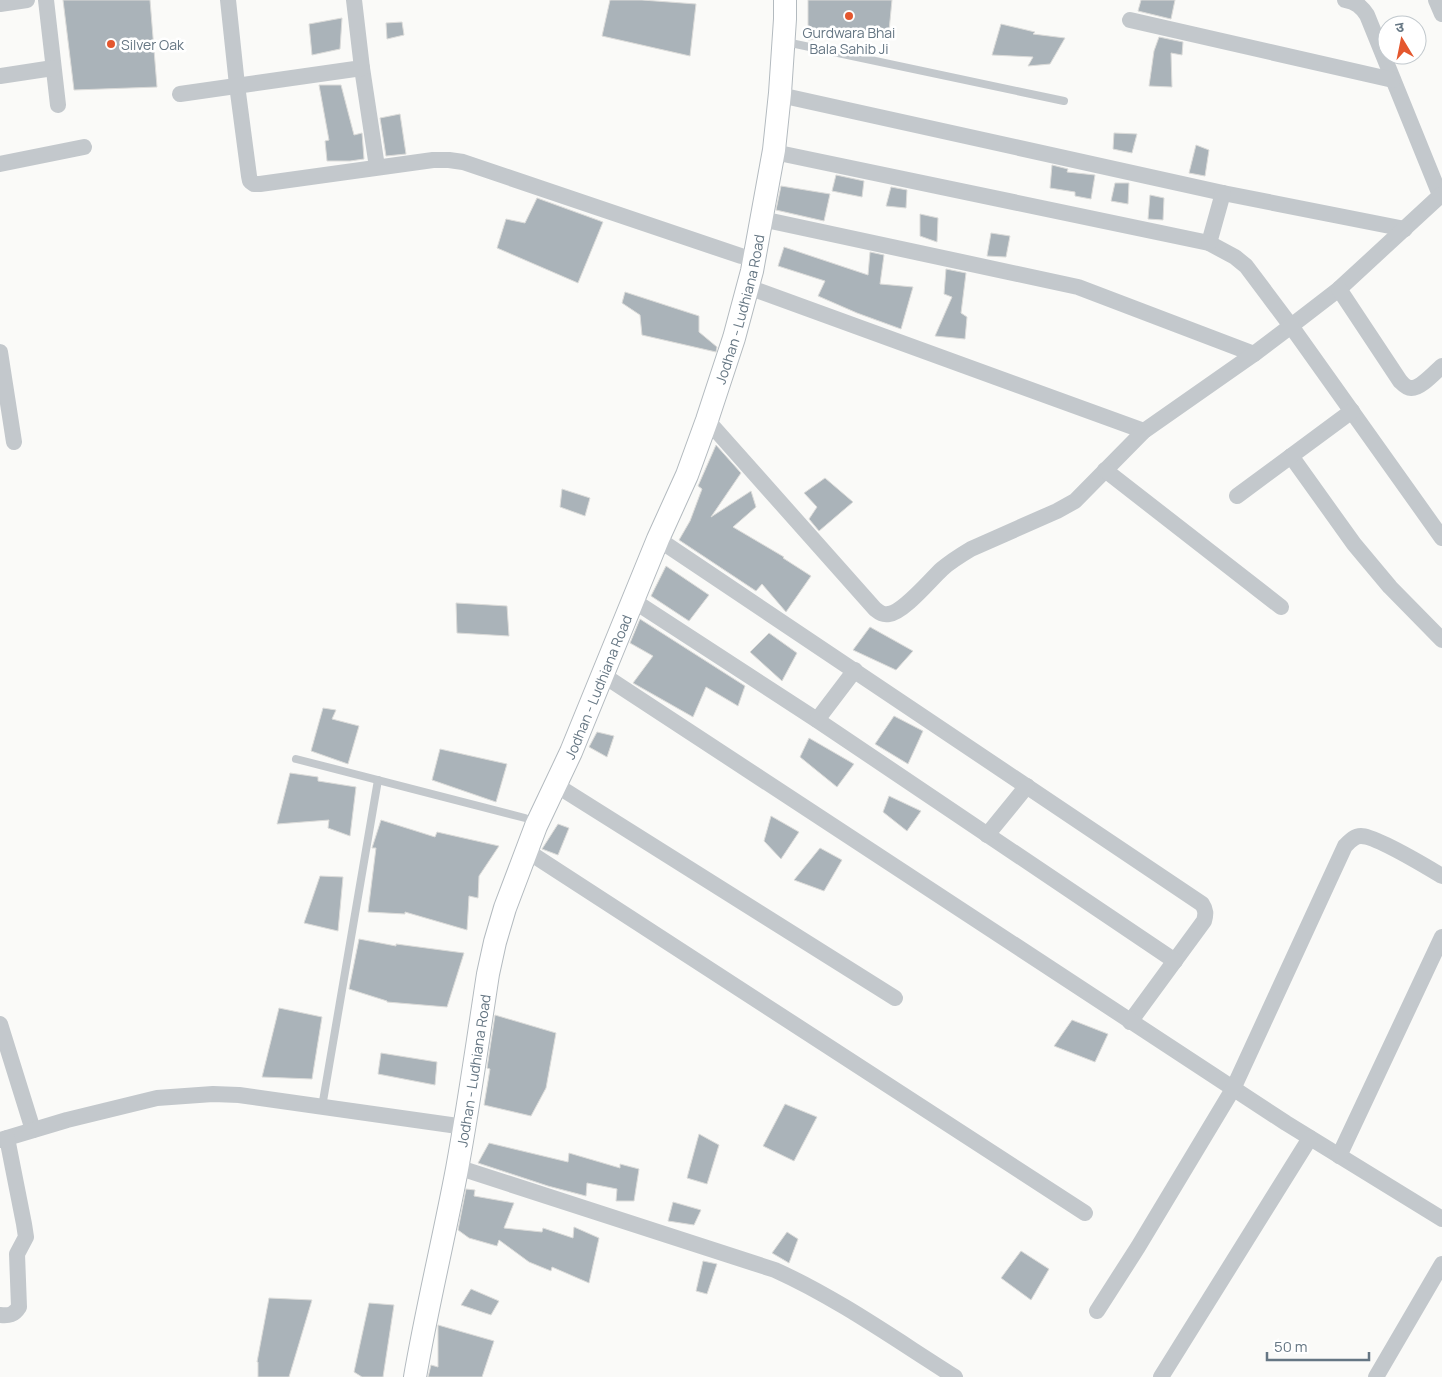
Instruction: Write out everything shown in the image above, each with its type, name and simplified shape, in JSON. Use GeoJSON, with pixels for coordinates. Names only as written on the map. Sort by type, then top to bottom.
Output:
{"type":"FeatureCollection","features":[{"type":"Feature","properties":{"kind":"street"},"geometry":{"type":"LineString","coordinates":[[0,4],[27,0]]}},
{"type":"Feature","properties":{"kind":"street"},"geometry":{"type":"LineString","coordinates":[[46,0],[58,104]]}},
{"type":"Feature","properties":{"kind":"street"},"geometry":{"type":"LineString","coordinates":[[228,0],[249,176],[250,181],[254,184],[433,160],[463,162],[741,256]]}},
{"type":"Feature","properties":{"kind":"street"},"geometry":{"type":"LineString","coordinates":[[354,0],[376,168]]}},
{"type":"Feature","properties":{"kind":"street","name":"Jodhan - Ludhiana Road"},"geometry":{"type":"LineString","coordinates":[[415,1377],[457,1167],[458,1126],[475,972],[493,904],[525,818],[558,747],[647,529],[674,470],[695,416],[722,334],[750,216],[761,148],[772,19],[771,0]]}},
{"type":"Feature","properties":{"kind":"street","name":"Jodhan - Ludhiana Road"},"geometry":{"type":"LineString","coordinates":[[401,1377],[445,1161],[458,1126],[488,974],[505,908],[536,826],[556,785],[634,601],[658,539],[687,476],[734,338],[748,287],[774,152],[784,42],[785,0]]}},
{"type":"Feature","properties":{"kind":"street"},"geometry":{"type":"LineString","coordinates":[[707,420],[882,614],[891,614],[900,610],[942,569],[967,552],[1075,501],[1144,431],[1254,354],[1339,289],[1441,195],[1367,15],[1361,4],[1345,0]]}},
{"type":"Feature","properties":{"kind":"street"},"geometry":{"type":"LineString","coordinates":[[1436,0],[1442,14]]}},
{"type":"Feature","properties":{"kind":"street"},"geometry":{"type":"LineString","coordinates":[[1130,20],[1393,80]]}},
{"type":"Feature","properties":{"kind":"street"},"geometry":{"type":"LineString","coordinates":[[0,76],[54,68]]}},
{"type":"Feature","properties":{"kind":"street"},"geometry":{"type":"LineString","coordinates":[[180,94],[362,68]]}},
{"type":"Feature","properties":{"kind":"street"},"geometry":{"type":"LineString","coordinates":[[780,95],[1223,193],[1405,229]]}},
{"type":"Feature","properties":{"kind":"street"},"geometry":{"type":"LineString","coordinates":[[0,164],[84,147]]}},
{"type":"Feature","properties":{"kind":"street"},"geometry":{"type":"LineString","coordinates":[[774,152],[1209,243],[1235,257],[1246,266],[1291,326],[1442,538]]}},
{"type":"Feature","properties":{"kind":"street"},"geometry":{"type":"LineString","coordinates":[[1209,243],[1223,193]]}},
{"type":"Feature","properties":{"kind":"street"},"geometry":{"type":"LineString","coordinates":[[762,219],[1078,288],[1254,354]]}},
{"type":"Feature","properties":{"kind":"street"},"geometry":{"type":"LineString","coordinates":[[748,287],[1144,431]]}},
{"type":"Feature","properties":{"kind":"street"},"geometry":{"type":"LineString","coordinates":[[1339,289],[1405,386],[1411,388],[1419,386],[1442,366]]}},
{"type":"Feature","properties":{"kind":"street"},"geometry":{"type":"LineString","coordinates":[[0,352],[14,442]]}},
{"type":"Feature","properties":{"kind":"street"},"geometry":{"type":"LineString","coordinates":[[1237,496],[1352,411]]}},
{"type":"Feature","properties":{"kind":"street"},"geometry":{"type":"LineString","coordinates":[[1291,456],[1354,544],[1390,586],[1442,640]]}},
{"type":"Feature","properties":{"kind":"street"},"geometry":{"type":"LineString","coordinates":[[1105,470],[1281,607]]}},
{"type":"Feature","properties":{"kind":"street"},"geometry":{"type":"LineString","coordinates":[[658,539],[1202,904],[1206,915],[1204,921],[1130,1022]]}},
{"type":"Feature","properties":{"kind":"street"},"geometry":{"type":"LineString","coordinates":[[634,601],[817,720],[1175,961]]}},
{"type":"Feature","properties":{"kind":"street"},"geometry":{"type":"LineString","coordinates":[[817,720],[855,670]]}},
{"type":"Feature","properties":{"kind":"street"},"geometry":{"type":"LineString","coordinates":[[603,675],[1233,1089],[1442,1219]]}},
{"type":"Feature","properties":{"kind":"street"},"geometry":{"type":"LineString","coordinates":[[556,785],[895,998]]}},
{"type":"Feature","properties":{"kind":"street"},"geometry":{"type":"LineString","coordinates":[[987,835],[1027,786]]}},
{"type":"Feature","properties":{"kind":"street"},"geometry":{"type":"LineString","coordinates":[[1097,1311],[1138,1247],[1233,1089],[1346,846],[1352,838],[1361,836],[1375,839],[1442,876]]}},
{"type":"Feature","properties":{"kind":"street"},"geometry":{"type":"LineString","coordinates":[[527,851],[1085,1213]]}},
{"type":"Feature","properties":{"kind":"street"},"geometry":{"type":"LineString","coordinates":[[1339,1156],[1442,936]]}},
{"type":"Feature","properties":{"kind":"street"},"geometry":{"type":"LineString","coordinates":[[0,1024],[33,1130]]}},
{"type":"Feature","properties":{"kind":"street"},"geometry":{"type":"LineString","coordinates":[[0,1316],[11,1316],[19,1307],[17,1254],[26,1236],[4,1139],[127,1105],[157,1098],[184,1095],[238,1095],[458,1126]]}},
{"type":"Feature","properties":{"kind":"street"},"geometry":{"type":"LineString","coordinates":[[1161,1377],[1310,1138]]}},
{"type":"Feature","properties":{"kind":"street"},"geometry":{"type":"LineString","coordinates":[[457,1167],[775,1270],[802,1282],[831,1299],[955,1377]]}},
{"type":"Feature","properties":{"kind":"street"},"geometry":{"type":"LineString","coordinates":[[1376,1377],[1442,1264]]}},
{"type":"Feature","properties":{"kind":"lane"},"geometry":{"type":"LineString","coordinates":[[784,42],[1064,101]]}},
{"type":"Feature","properties":{"kind":"lane"},"geometry":{"type":"LineString","coordinates":[[296,759],[525,818]]}},
{"type":"Feature","properties":{"kind":"lane"},"geometry":{"type":"LineString","coordinates":[[322,1107],[378,780]]}},
{"type":"Feature","properties":{"kind":"building","name":"Silver Oak"},"geometry":{"type":"Polygon","coordinates":[[[63,0],[150,0],[157,87],[74,90],[63,0]]]}},
{"type":"Feature","properties":{"kind":"building"},"geometry":{"type":"Polygon","coordinates":[[[610,0],[696,4],[690,56],[602,36],[610,0]]]}},
{"type":"Feature","properties":{"kind":"building","name":"Gurdwara Bhai Bala Sahib Ji"},"geometry":{"type":"Polygon","coordinates":[[[808,0],[892,0],[889,31],[808,40],[808,0]]]}},
{"type":"Feature","properties":{"kind":"building"},"geometry":{"type":"Polygon","coordinates":[[[1141,0],[1175,0],[1171,19],[1138,11],[1141,0]]]}},
{"type":"Feature","properties":{"kind":"building"},"geometry":{"type":"Polygon","coordinates":[[[342,18],[340,49],[312,55],[309,24],[342,18]]]}},
{"type":"Feature","properties":{"kind":"building"},"geometry":{"type":"Polygon","coordinates":[[[402,22],[404,35],[387,39],[386,23],[402,22]]]}},
{"type":"Feature","properties":{"kind":"building"},"geometry":{"type":"Polygon","coordinates":[[[1001,24],[1035,32],[1033,34],[1065,38],[1050,64],[1028,66],[1033,57],[992,55],[1001,24]]]}},
{"type":"Feature","properties":{"kind":"building"},"geometry":{"type":"Polygon","coordinates":[[[1159,37],[1183,42],[1182,55],[1171,53],[1172,87],[1149,86],[1154,51],[1159,37]]]}},
{"type":"Feature","properties":{"kind":"building"},"geometry":{"type":"Polygon","coordinates":[[[319,85],[341,85],[354,135],[362,133],[364,159],[327,161],[325,141],[329,140],[319,85]]]}},
{"type":"Feature","properties":{"kind":"building"},"geometry":{"type":"Polygon","coordinates":[[[400,114],[406,154],[386,156],[380,118],[400,114]]]}},
{"type":"Feature","properties":{"kind":"building"},"geometry":{"type":"Polygon","coordinates":[[[1114,133],[1137,134],[1132,153],[1113,149],[1114,133]]]}},
{"type":"Feature","properties":{"kind":"building"},"geometry":{"type":"Polygon","coordinates":[[[1196,145],[1209,150],[1205,176],[1189,173],[1196,145]]]}},
{"type":"Feature","properties":{"kind":"building"},"geometry":{"type":"Polygon","coordinates":[[[1052,165],[1068,169],[1067,172],[1095,175],[1091,199],[1075,196],[1075,192],[1050,188],[1052,165]]]}},
{"type":"Feature","properties":{"kind":"building"},"geometry":{"type":"Polygon","coordinates":[[[836,175],[864,181],[862,197],[832,191],[836,175]]]}},
{"type":"Feature","properties":{"kind":"building"},"geometry":{"type":"Polygon","coordinates":[[[1115,183],[1129,183],[1128,204],[1111,201],[1115,183]]]}},
{"type":"Feature","properties":{"kind":"building"},"geometry":{"type":"Polygon","coordinates":[[[781,186],[830,194],[824,221],[776,210],[781,186]]]}},
{"type":"Feature","properties":{"kind":"building"},"geometry":{"type":"Polygon","coordinates":[[[891,187],[907,190],[906,208],[886,206],[891,187]]]}},
{"type":"Feature","properties":{"kind":"building"},"geometry":{"type":"Polygon","coordinates":[[[1150,195],[1164,198],[1163,220],[1148,219],[1150,195]]]}},
{"type":"Feature","properties":{"kind":"building"},"geometry":{"type":"Polygon","coordinates":[[[537,198],[603,222],[578,283],[497,248],[506,219],[525,223],[537,198]]]}},
{"type":"Feature","properties":{"kind":"building"},"geometry":{"type":"Polygon","coordinates":[[[920,214],[938,218],[937,242],[920,236],[920,214]]]}},
{"type":"Feature","properties":{"kind":"building"},"geometry":{"type":"Polygon","coordinates":[[[991,233],[1010,236],[1006,257],[987,256],[991,233]]]}},
{"type":"Feature","properties":{"kind":"building"},"geometry":{"type":"Polygon","coordinates":[[[784,247],[868,275],[870,252],[884,255],[880,284],[913,287],[901,329],[818,296],[825,281],[778,266],[784,247]]]}},
{"type":"Feature","properties":{"kind":"building"},"geometry":{"type":"Polygon","coordinates":[[[946,269],[966,273],[961,313],[967,317],[965,339],[935,336],[952,297],[944,294],[946,269]]]}},
{"type":"Feature","properties":{"kind":"building"},"geometry":{"type":"Polygon","coordinates":[[[625,292],[699,316],[699,332],[717,347],[716,352],[642,335],[640,315],[622,303],[625,292]]]}},
{"type":"Feature","properties":{"kind":"building"},"geometry":{"type":"Polygon","coordinates":[[[716,445],[741,473],[711,517],[751,491],[756,507],[733,527],[784,557],[811,576],[786,612],[762,584],[756,591],[679,540],[690,521],[702,489],[698,486],[716,445]]]}},
{"type":"Feature","properties":{"kind":"building"},"geometry":{"type":"Polygon","coordinates":[[[825,478],[853,502],[819,531],[809,519],[817,507],[804,493],[825,478]]]}},
{"type":"Feature","properties":{"kind":"building"},"geometry":{"type":"Polygon","coordinates":[[[562,489],[590,498],[585,516],[560,507],[562,489]]]}},
{"type":"Feature","properties":{"kind":"building"},"geometry":{"type":"Polygon","coordinates":[[[666,566],[709,595],[689,621],[651,596],[666,566]]]}},
{"type":"Feature","properties":{"kind":"building"},"geometry":{"type":"Polygon","coordinates":[[[456,603],[507,606],[509,636],[457,633],[456,603]]]}},
{"type":"Feature","properties":{"kind":"building"},"geometry":{"type":"Polygon","coordinates":[[[640,619],[745,686],[738,706],[706,687],[693,717],[633,683],[653,656],[630,643],[640,619]]]}},
{"type":"Feature","properties":{"kind":"building"},"geometry":{"type":"Polygon","coordinates":[[[870,627],[913,651],[896,670],[853,650],[870,627]]]}},
{"type":"Feature","properties":{"kind":"building"},"geometry":{"type":"Polygon","coordinates":[[[769,633],[797,653],[782,681],[750,652],[769,633]]]}},
{"type":"Feature","properties":{"kind":"building"},"geometry":{"type":"Polygon","coordinates":[[[323,708],[336,710],[332,719],[359,726],[348,764],[311,751],[323,708]]]}},
{"type":"Feature","properties":{"kind":"building"},"geometry":{"type":"Polygon","coordinates":[[[894,716],[923,731],[908,764],[875,744],[894,716]]]}},
{"type":"Feature","properties":{"kind":"building"},"geometry":{"type":"Polygon","coordinates":[[[597,732],[614,736],[607,757],[589,747],[597,732]]]}},
{"type":"Feature","properties":{"kind":"building"},"geometry":{"type":"Polygon","coordinates":[[[809,738],[854,764],[837,787],[800,757],[809,738]]]}},
{"type":"Feature","properties":{"kind":"building"},"geometry":{"type":"Polygon","coordinates":[[[440,749],[507,764],[496,802],[432,780],[440,749]]]}},
{"type":"Feature","properties":{"kind":"building"},"geometry":{"type":"Polygon","coordinates":[[[290,773],[318,777],[318,781],[356,787],[350,836],[328,828],[329,820],[277,824],[290,773]]]}},
{"type":"Feature","properties":{"kind":"building"},"geometry":{"type":"Polygon","coordinates":[[[889,796],[921,811],[907,831],[883,812],[889,796]]]}},
{"type":"Feature","properties":{"kind":"building"},"geometry":{"type":"Polygon","coordinates":[[[771,816],[799,832],[781,859],[764,841],[771,816]]]}},
{"type":"Feature","properties":{"kind":"building"},"geometry":{"type":"Polygon","coordinates":[[[381,820],[435,837],[437,832],[499,846],[479,876],[478,898],[469,896],[467,930],[405,912],[405,914],[368,912],[376,848],[372,848],[381,820]]]}},
{"type":"Feature","properties":{"kind":"building"},"geometry":{"type":"Polygon","coordinates":[[[558,824],[569,828],[558,855],[542,849],[558,824]]]}},
{"type":"Feature","properties":{"kind":"building"},"geometry":{"type":"Polygon","coordinates":[[[820,848],[842,860],[824,891],[794,880],[820,848]]]}},
{"type":"Feature","properties":{"kind":"building"},"geometry":{"type":"Polygon","coordinates":[[[320,876],[343,877],[338,931],[304,923],[320,876]]]}},
{"type":"Feature","properties":{"kind":"building"},"geometry":{"type":"Polygon","coordinates":[[[359,939],[396,946],[396,944],[464,953],[447,1007],[387,1002],[349,989],[359,939]]]}},
{"type":"Feature","properties":{"kind":"building"},"geometry":{"type":"Polygon","coordinates":[[[279,1008],[322,1017],[312,1079],[262,1077],[279,1008]]]}},
{"type":"Feature","properties":{"kind":"building"},"geometry":{"type":"Polygon","coordinates":[[[495,1015],[556,1033],[546,1088],[531,1116],[484,1105],[490,1069],[487,1068],[495,1015]]]}},
{"type":"Feature","properties":{"kind":"building"},"geometry":{"type":"Polygon","coordinates":[[[1072,1020],[1108,1034],[1095,1062],[1054,1046],[1072,1020]]]}},
{"type":"Feature","properties":{"kind":"building"},"geometry":{"type":"Polygon","coordinates":[[[381,1053],[437,1062],[435,1085],[378,1074],[381,1053]]]}},
{"type":"Feature","properties":{"kind":"building"},"geometry":{"type":"Polygon","coordinates":[[[785,1104],[817,1117],[794,1161],[763,1146],[785,1104]]]}},
{"type":"Feature","properties":{"kind":"building"},"geometry":{"type":"Polygon","coordinates":[[[699,1134],[719,1145],[707,1184],[687,1178],[699,1134]]]}},
{"type":"Feature","properties":{"kind":"building"},"geometry":{"type":"Polygon","coordinates":[[[489,1143],[568,1162],[569,1153],[620,1168],[620,1164],[639,1169],[634,1201],[616,1201],[617,1189],[587,1183],[586,1196],[548,1186],[478,1163],[489,1143]]]}},
{"type":"Feature","properties":{"kind":"building"},"geometry":{"type":"Polygon","coordinates":[[[466,1189],[475,1190],[474,1196],[514,1203],[504,1228],[542,1232],[543,1228],[573,1238],[574,1227],[599,1238],[589,1283],[552,1267],[551,1271],[529,1262],[499,1240],[497,1246],[469,1238],[458,1230],[466,1189]]]}},
{"type":"Feature","properties":{"kind":"building"},"geometry":{"type":"Polygon","coordinates":[[[673,1202],[701,1210],[694,1225],[668,1221],[673,1202]]]}},
{"type":"Feature","properties":{"kind":"building"},"geometry":{"type":"Polygon","coordinates":[[[787,1232],[798,1239],[789,1263],[772,1253],[787,1232]]]}},
{"type":"Feature","properties":{"kind":"building"},"geometry":{"type":"Polygon","coordinates":[[[1021,1251],[1049,1269],[1031,1300],[1001,1278],[1021,1251]]]}},
{"type":"Feature","properties":{"kind":"building"},"geometry":{"type":"Polygon","coordinates":[[[703,1261],[717,1264],[707,1294],[696,1291],[703,1261]]]}},
{"type":"Feature","properties":{"kind":"building"},"geometry":{"type":"Polygon","coordinates":[[[471,1289],[499,1301],[491,1315],[461,1305],[471,1289]]]}},
{"type":"Feature","properties":{"kind":"building"},"geometry":{"type":"Polygon","coordinates":[[[269,1298],[312,1300],[289,1377],[258,1377],[257,1362],[269,1298]]]}},
{"type":"Feature","properties":{"kind":"building"},"geometry":{"type":"Polygon","coordinates":[[[369,1303],[394,1305],[383,1377],[362,1377],[354,1372],[369,1303]]]}},
{"type":"Feature","properties":{"kind":"building"},"geometry":{"type":"Polygon","coordinates":[[[438,1325],[494,1341],[482,1377],[428,1377],[431,1365],[438,1367],[438,1325]]]}},
{"type":"Feature","properties":{"kind":"place","name":"Gurdwara Bhai Bala Sahib Ji"},"geometry":{"type":"Point","coordinates":[849,16]}},
{"type":"Feature","properties":{"kind":"place","name":"Silver Oak"},"geometry":{"type":"Point","coordinates":[111,44]}}]}
